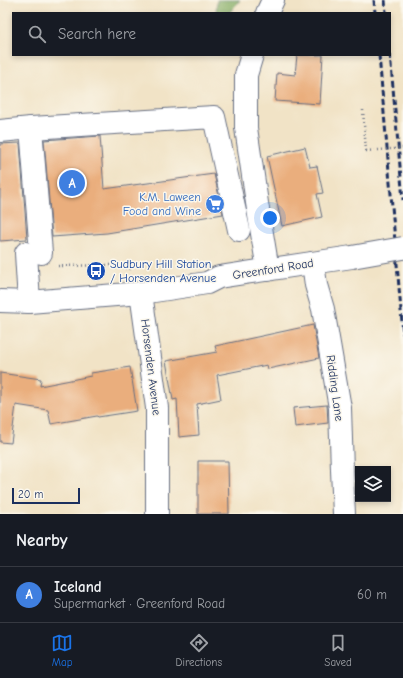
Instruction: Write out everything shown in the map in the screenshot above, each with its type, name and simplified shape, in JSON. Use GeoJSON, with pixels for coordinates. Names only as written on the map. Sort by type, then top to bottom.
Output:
{"type":"FeatureCollection","features":[{"type":"Feature","properties":{"kind":"main road"},"geometry":{"type":"LineString","coordinates":[[267,12],[273,0]]}},
{"type":"Feature","properties":{"kind":"main road"},"geometry":{"type":"LineString","coordinates":[[252,56],[246,75],[246,128],[268,270]]}},
{"type":"Feature","properties":{"kind":"main road"},"geometry":{"type":"LineString","coordinates":[[0,131],[214,117],[238,230]]}},
{"type":"Feature","properties":{"kind":"main road"},"geometry":{"type":"LineString","coordinates":[[29,302],[32,258],[31,128]]}},
{"type":"Feature","properties":{"kind":"main road","name":"Greenford Road"},"geometry":{"type":"LineString","coordinates":[[0,301],[29,302],[141,293],[207,283],[219,277],[403,248]]}},
{"type":"Feature","properties":{"kind":"main road","name":"Ridding Lane"},"geometry":{"type":"LineString","coordinates":[[313,263],[316,285],[323,310],[340,408],[344,514]]}},
{"type":"Feature","properties":{"kind":"main road","name":"Horsenden Avenue"},"geometry":{"type":"LineString","coordinates":[[141,293],[157,408],[157,514]]}},
{"type":"Feature","properties":{"kind":"path"},"geometry":{"type":"LineString","coordinates":[[363,110],[366,151],[403,148]]}},
{"type":"Feature","properties":{"kind":"path"},"geometry":{"type":"LineString","coordinates":[[32,258],[112,265],[135,271]]}},
{"type":"Feature","properties":{"kind":"green space"},"geometry":{"type":"Polygon","coordinates":[[[217,0],[240,0],[230,12],[216,12],[217,0]]]}},
{"type":"Feature","properties":{"kind":"building"},"geometry":{"type":"Polygon","coordinates":[[[297,56],[323,56],[320,104],[275,101],[277,73],[295,75],[297,56]]]}},
{"type":"Feature","properties":{"kind":"building"},"geometry":{"type":"Polygon","coordinates":[[[100,136],[104,189],[214,174],[223,214],[107,233],[52,237],[44,140],[100,136]]]}},
{"type":"Feature","properties":{"kind":"building"},"geometry":{"type":"Polygon","coordinates":[[[20,143],[27,239],[0,241],[0,144],[20,143]]]}},
{"type":"Feature","properties":{"kind":"building"},"geometry":{"type":"Polygon","coordinates":[[[305,147],[310,167],[317,166],[323,193],[317,194],[322,217],[282,226],[267,156],[305,147]]]}},
{"type":"Feature","properties":{"kind":"building"},"geometry":{"type":"Polygon","coordinates":[[[313,325],[319,358],[268,369],[267,365],[217,375],[221,399],[197,404],[199,435],[179,437],[177,399],[173,400],[166,361],[217,352],[215,346],[313,325]]]}},
{"type":"Feature","properties":{"kind":"building"},"geometry":{"type":"Polygon","coordinates":[[[130,367],[137,411],[51,424],[48,410],[16,405],[11,443],[0,442],[0,373],[41,379],[40,386],[91,376],[91,373],[130,367]]]}},
{"type":"Feature","properties":{"kind":"building"},"geometry":{"type":"Polygon","coordinates":[[[327,405],[328,423],[295,427],[293,408],[327,405]]]}},
{"type":"Feature","properties":{"kind":"building"},"geometry":{"type":"Polygon","coordinates":[[[198,461],[228,461],[229,514],[198,514],[198,461]]]}},
{"type":"Feature","properties":{"kind":"railway"},"geometry":{"type":"LineString","coordinates":[[374,0],[375,12]]}},
{"type":"Feature","properties":{"kind":"railway"},"geometry":{"type":"LineString","coordinates":[[385,0],[386,12]]}},
{"type":"Feature","properties":{"kind":"railway"},"geometry":{"type":"LineString","coordinates":[[379,56],[403,334]]}},
{"type":"Feature","properties":{"kind":"railway"},"geometry":{"type":"LineString","coordinates":[[390,56],[403,200]]}},
{"type":"Feature","properties":{"kind":"place","name":"Iceland"},"geometry":{"type":"Point","coordinates":[72,183]}},
{"type":"Feature","properties":{"kind":"place","name":"K.M. Laween Food and Wine"},"geometry":{"type":"Point","coordinates":[215,204]}},
{"type":"Feature","properties":{"kind":"place","name":"Sudbury Hill Station / Horsenden Avenue"},"geometry":{"type":"Point","coordinates":[96,271]}}]}
